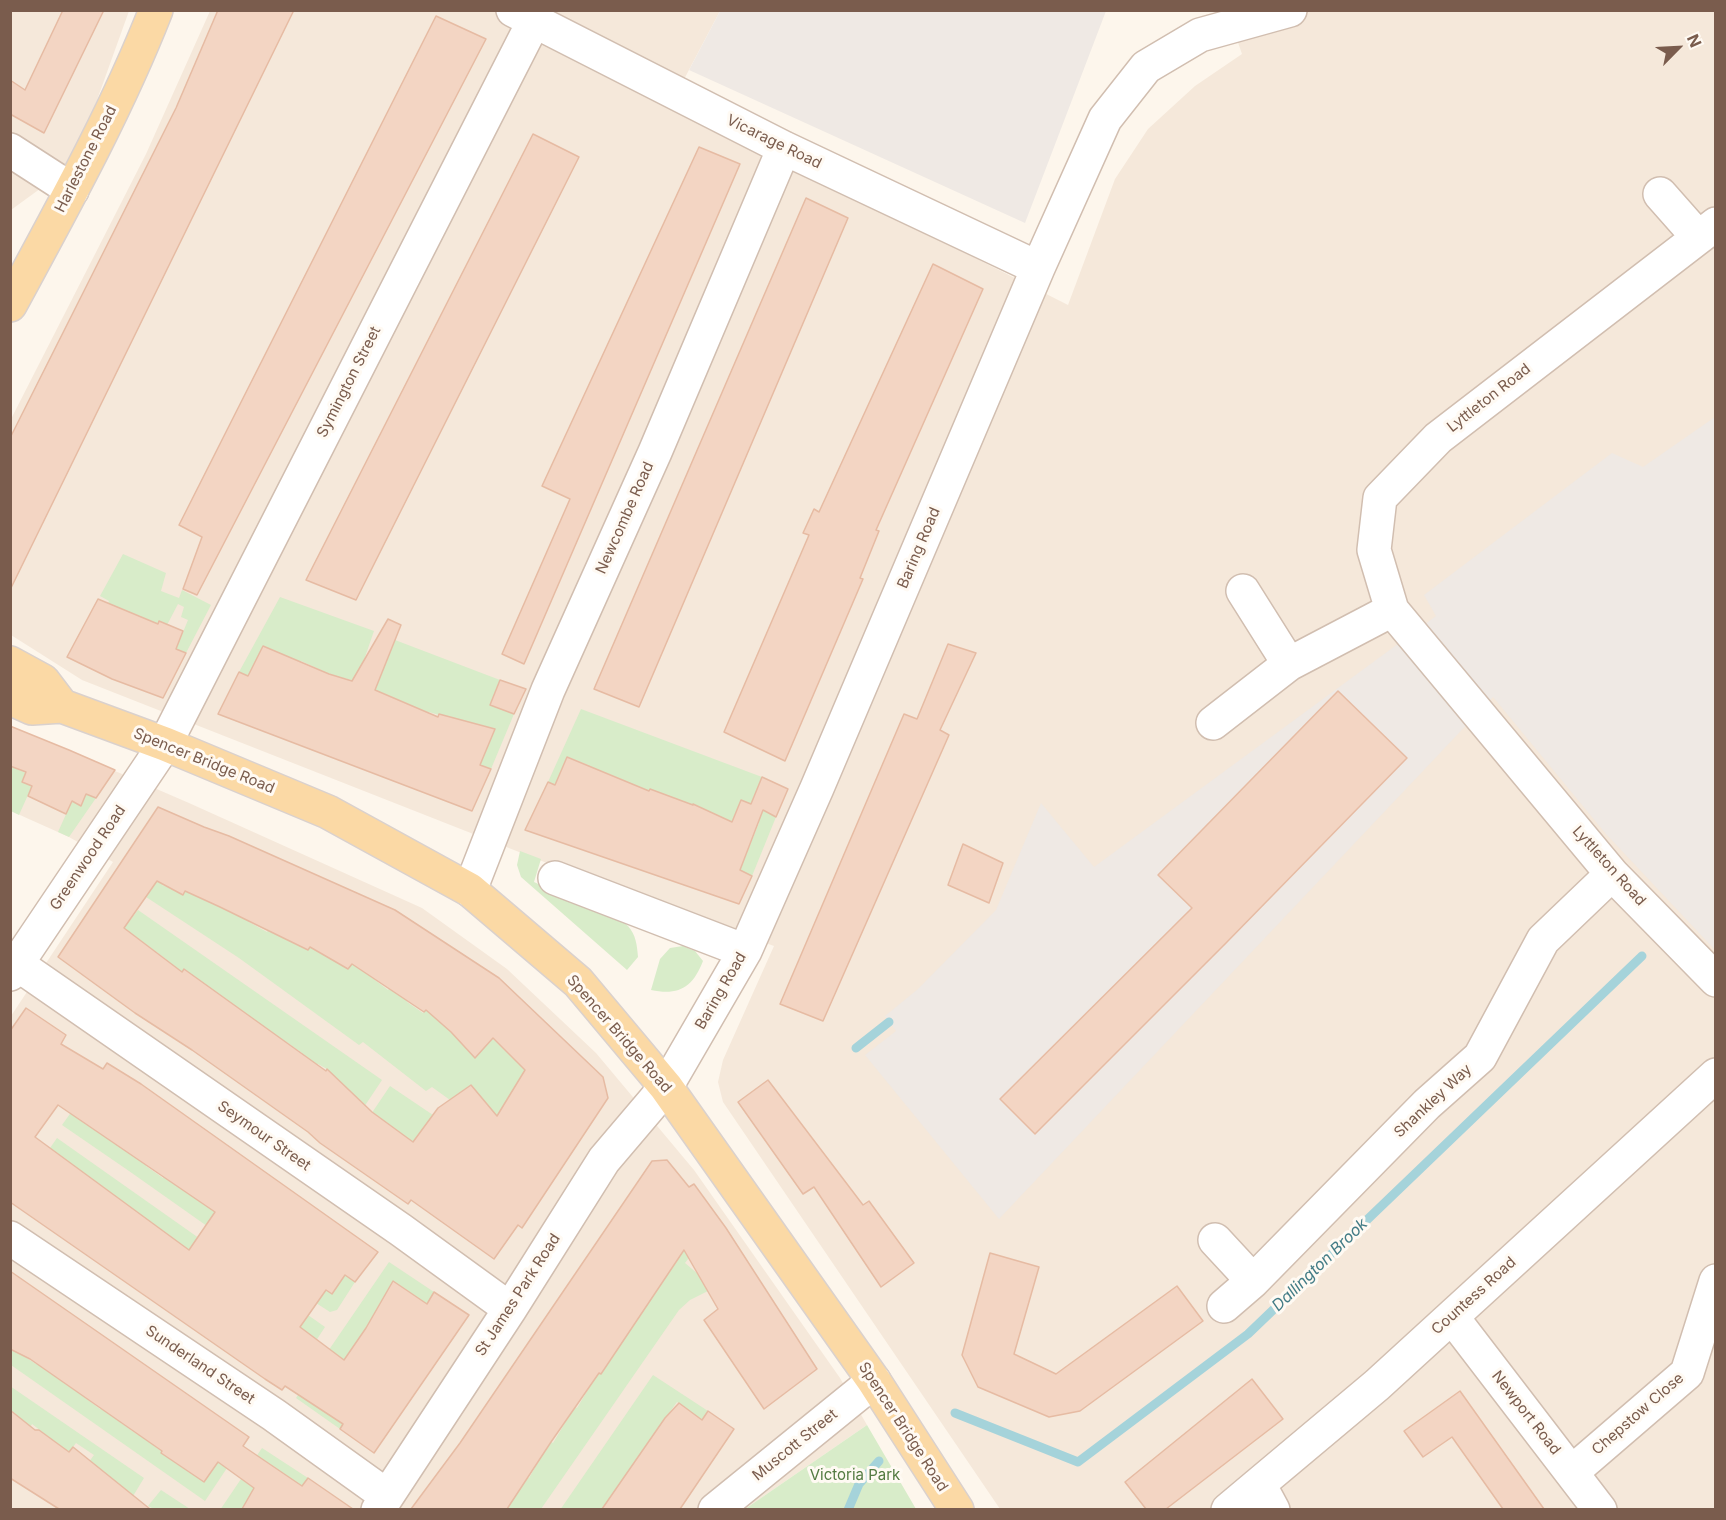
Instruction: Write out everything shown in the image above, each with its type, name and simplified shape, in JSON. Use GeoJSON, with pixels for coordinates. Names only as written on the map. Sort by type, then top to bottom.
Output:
{"type":"FeatureCollection","features":[{"type":"Feature","properties":{"kind":"main road","name":"Harlestone Road"},"geometry":{"type":"LineString","coordinates":[[10,305],[72,190],[141,50],[156,10]]}},
{"type":"Feature","properties":{"kind":"main road"},"geometry":{"type":"LineString","coordinates":[[10,663],[43,681],[62,706]]}},
{"type":"Feature","properties":{"kind":"main road","name":"Spencer Bridge Road"},"geometry":{"type":"LineString","coordinates":[[10,698],[32,708],[62,706],[165,744],[327,812],[470,890],[578,982],[666,1088],[874,1381],[957,1509]]}},
{"type":"Feature","properties":{"kind":"street","name":"Baring Road"},"geometry":{"type":"LineString","coordinates":[[666,1088],[745,951],[1038,268],[1105,119],[1146,67],[1194,22],[1290,10]]}},
{"type":"Feature","properties":{"kind":"street","name":"Vicarage Road"},"geometry":{"type":"LineString","coordinates":[[523,16],[784,148],[1038,268]]}},
{"type":"Feature","properties":{"kind":"street","name":"Symington Street"},"geometry":{"type":"LineString","coordinates":[[165,744],[523,16]]}},
{"type":"Feature","properties":{"kind":"street","name":"Newcombe Road"},"geometry":{"type":"LineString","coordinates":[[470,890],[548,690],[655,452],[784,148]]}},
{"type":"Feature","properties":{"kind":"street"},"geometry":{"type":"LineString","coordinates":[[10,150],[72,190]]}},
{"type":"Feature","properties":{"kind":"street","name":"Lyttleton Road"},"geometry":{"type":"LineString","coordinates":[[1660,194],[1707,230],[1437,438],[1380,498],[1374,550],[1392,610],[1612,874],[1716,980]]}},
{"type":"Feature","properties":{"kind":"street"},"geometry":{"type":"LineString","coordinates":[[1243,591],[1289,664]]}},
{"type":"Feature","properties":{"kind":"street"},"geometry":{"type":"LineString","coordinates":[[1213,723],[1289,664],[1392,610]]}},
{"type":"Feature","properties":{"kind":"street","name":"Greenwood Road"},"geometry":{"type":"LineString","coordinates":[[14,969],[165,744]]}},
{"type":"Feature","properties":{"kind":"street","name":"Shankley Way"},"geometry":{"type":"LineString","coordinates":[[1224,1306],[1253,1281],[1427,1104],[1480,1057],[1543,940],[1612,874]]}},
{"type":"Feature","properties":{"kind":"street"},"geometry":{"type":"LineString","coordinates":[[555,878],[745,951]]}},
{"type":"Feature","properties":{"kind":"street","name":"Seymour Street"},"geometry":{"type":"LineString","coordinates":[[14,969],[401,1230],[510,1309]]}},
{"type":"Feature","properties":{"kind":"street","name":"Countess Road"},"geometry":{"type":"LineString","coordinates":[[1228,1509],[1266,1497],[1377,1385],[1716,1075]]}},
{"type":"Feature","properties":{"kind":"street","name":"St James Park Road"},"geometry":{"type":"LineString","coordinates":[[383,1503],[604,1160],[666,1088]]}},
{"type":"Feature","properties":{"kind":"street","name":"Sunderland Street"},"geometry":{"type":"LineString","coordinates":[[10,1238],[274,1415],[383,1503]]}},
{"type":"Feature","properties":{"kind":"street"},"geometry":{"type":"LineString","coordinates":[[1215,1240],[1253,1281]]}},
{"type":"Feature","properties":{"kind":"street","name":"Chepstow Close"},"geometry":{"type":"LineString","coordinates":[[1572,1472],[1687,1373],[1716,1281]]}},
{"type":"Feature","properties":{"kind":"street","name":"Newport Road"},"geometry":{"type":"LineString","coordinates":[[1452,1317],[1600,1509]]}},
{"type":"Feature","properties":{"kind":"street","name":"Muscott Street"},"geometry":{"type":"LineString","coordinates":[[715,1509],[874,1381]]}},
{"type":"Feature","properties":{"kind":"shaded area"},"geometry":{"type":"Polygon","coordinates":[[[11,11],[129,11],[74,164],[11,210],[11,11]]]}},
{"type":"Feature","properties":{"kind":"shaded area"},"geometry":{"type":"Polygon","coordinates":[[[210,11],[720,11],[671,104],[1068,305],[1115,179],[1148,129],[1195,86],[1242,54],[1227,11],[1715,11],[1715,1509],[1000,1509],[723,1102],[718,1082],[723,1060],[774,946],[580,876],[82,680],[11,635],[10,421],[146,154],[210,11]]]}},
{"type":"Feature","properties":{"kind":"shaded area"},"geometry":{"type":"Polygon","coordinates":[[[720,11],[1106,11],[1025,223],[689,70],[720,11]]]}},
{"type":"Feature","properties":{"kind":"shaded area"},"geometry":{"type":"Polygon","coordinates":[[[1715,417],[1715,950],[1606,834],[1493,697],[999,1219],[865,1055],[896,1031],[885,1016],[918,989],[996,910],[1041,803],[1094,867],[1436,616],[1424,595],[1612,453],[1643,467],[1715,417]]]}},
{"type":"Feature","properties":{"kind":"shaded area"},"geometry":{"type":"Polygon","coordinates":[[[11,726],[422,908],[507,969],[596,1053],[694,1170],[840,1378],[867,1425],[745,1509],[11,1509],[11,1016],[113,862],[69,837],[11,811],[11,726]]]}},
{"type":"Feature","properties":{"kind":"green space"},"geometry":{"type":"Polygon","coordinates":[[[123,554],[166,573],[161,591],[179,598],[182,590],[211,605],[186,653],[176,649],[188,620],[181,617],[184,607],[178,604],[167,625],[151,640],[133,633],[140,616],[122,609],[101,619],[109,601],[100,596],[123,554]]]}},
{"type":"Feature","properties":{"kind":"green space"},"geometry":{"type":"Polygon","coordinates":[[[280,597],[374,631],[364,660],[384,667],[395,640],[500,680],[491,705],[514,714],[491,769],[480,765],[449,718],[429,712],[417,740],[355,681],[344,678],[311,701],[323,671],[301,661],[287,691],[268,682],[280,653],[263,646],[248,676],[239,672],[280,597]]]}},
{"type":"Feature","properties":{"kind":"green space"},"geometry":{"type":"Polygon","coordinates":[[[581,709],[762,777],[751,804],[776,817],[752,876],[740,870],[759,823],[741,800],[716,860],[712,813],[694,804],[676,845],[634,828],[628,782],[609,774],[597,802],[578,794],[588,765],[568,757],[555,785],[548,782],[581,709]]]}},
{"type":"Feature","properties":{"kind":"green space"},"geometry":{"type":"Polygon","coordinates":[[[10,766],[26,773],[32,786],[19,815],[11,811],[10,766]]]}},
{"type":"Feature","properties":{"kind":"green space"},"geometry":{"type":"Polygon","coordinates":[[[86,794],[96,798],[69,837],[58,832],[72,801],[81,805],[86,794]]]}},
{"type":"Feature","properties":{"kind":"green space"},"geometry":{"type":"Polygon","coordinates":[[[520,851],[541,859],[534,882],[610,914],[631,929],[637,944],[638,957],[627,970],[521,877],[517,865],[520,851]]]}},
{"type":"Feature","properties":{"kind":"green space"},"geometry":{"type":"Polygon","coordinates":[[[174,860],[162,885],[173,889],[195,872],[264,893],[249,922],[267,932],[282,908],[290,940],[308,950],[323,928],[348,969],[364,947],[383,958],[371,977],[388,990],[402,970],[407,1002],[423,1013],[440,995],[476,1056],[493,1039],[525,1070],[513,1090],[544,1142],[450,1100],[432,1087],[426,1091],[363,1042],[359,1045],[239,958],[143,895],[174,860]]]}},
{"type":"Feature","properties":{"kind":"green space"},"geometry":{"type":"Polygon","coordinates":[[[138,910],[382,1080],[358,1116],[327,1069],[318,1064],[304,1084],[288,1072],[302,1053],[285,1041],[271,1060],[269,1030],[241,1015],[181,993],[153,979],[166,959],[124,928],[138,910]]]}},
{"type":"Feature","properties":{"kind":"green space"},"geometry":{"type":"Polygon","coordinates":[[[683,946],[695,951],[703,961],[695,977],[690,983],[677,990],[661,992],[651,990],[660,959],[670,948],[683,946]]]}},
{"type":"Feature","properties":{"kind":"green space"},"geometry":{"type":"Polygon","coordinates":[[[390,1086],[433,1115],[413,1142],[390,1125],[363,1126],[390,1086]]]}},
{"type":"Feature","properties":{"kind":"green space"},"geometry":{"type":"Polygon","coordinates":[[[85,1093],[160,1146],[146,1166],[163,1178],[177,1159],[199,1200],[332,1294],[345,1275],[355,1282],[337,1310],[330,1312],[316,1303],[62,1125],[85,1093]]]}},
{"type":"Feature","properties":{"kind":"green space"},"geometry":{"type":"Polygon","coordinates":[[[57,1138],[325,1327],[304,1359],[34,1171],[57,1138]]]}},
{"type":"Feature","properties":{"kind":"green space"},"geometry":{"type":"Polygon","coordinates":[[[678,1237],[694,1251],[685,1263],[698,1274],[708,1291],[690,1300],[679,1310],[541,1509],[507,1509],[517,1493],[498,1457],[529,1478],[541,1457],[522,1422],[553,1443],[565,1423],[537,1404],[546,1387],[577,1408],[589,1388],[561,1369],[678,1237]]]}},
{"type":"Feature","properties":{"kind":"green space"},"geometry":{"type":"Polygon","coordinates":[[[389,1262],[434,1292],[427,1304],[396,1283],[381,1373],[349,1352],[337,1372],[343,1424],[340,1429],[296,1398],[389,1262]]]}},
{"type":"Feature","properties":{"kind":"green space"},"geometry":{"type":"Polygon","coordinates":[[[11,1330],[19,1353],[36,1364],[49,1344],[53,1374],[68,1386],[98,1378],[84,1397],[100,1409],[113,1390],[134,1403],[121,1423],[138,1435],[151,1416],[167,1426],[154,1446],[204,1481],[218,1462],[227,1468],[205,1501],[11,1365],[11,1330]]]}},
{"type":"Feature","properties":{"kind":"green space"},"geometry":{"type":"Polygon","coordinates":[[[653,1375],[708,1411],[702,1420],[677,1402],[641,1452],[659,1466],[628,1509],[615,1509],[606,1503],[602,1509],[560,1510],[653,1375]]]}},
{"type":"Feature","properties":{"kind":"green space"},"geometry":{"type":"Polygon","coordinates":[[[10,1386],[144,1478],[127,1506],[80,1474],[94,1455],[76,1443],[62,1462],[50,1438],[32,1424],[24,1438],[16,1414],[11,1410],[10,1386]]]}},
{"type":"Feature","properties":{"kind":"green space","name":"Victoria Park"},"geometry":{"type":"Polygon","coordinates":[[[867,1425],[916,1509],[745,1509],[867,1425]]]}},
{"type":"Feature","properties":{"kind":"green space"},"geometry":{"type":"Polygon","coordinates":[[[262,1448],[308,1478],[284,1509],[260,1509],[247,1501],[242,1509],[220,1510],[262,1448]]]}},
{"type":"Feature","properties":{"kind":"green space"},"geometry":{"type":"Polygon","coordinates":[[[161,1490],[190,1509],[154,1509],[148,1506],[161,1490]]]}},
{"type":"Feature","properties":{"kind":"building"},"geometry":{"type":"Polygon","coordinates":[[[63,10],[104,10],[44,133],[10,114],[10,80],[25,90],[63,10]]]}},
{"type":"Feature","properties":{"kind":"building"},"geometry":{"type":"Polygon","coordinates":[[[218,10],[294,10],[10,590],[10,438],[176,108],[218,10]]]}},
{"type":"Feature","properties":{"kind":"building"},"geometry":{"type":"Polygon","coordinates":[[[436,16],[486,39],[197,595],[183,589],[202,537],[179,525],[436,16]]]}},
{"type":"Feature","properties":{"kind":"building"},"geometry":{"type":"Polygon","coordinates":[[[533,134],[579,157],[356,600],[306,580],[533,134]]]}},
{"type":"Feature","properties":{"kind":"building"},"geometry":{"type":"Polygon","coordinates":[[[699,147],[740,164],[524,664],[502,654],[570,499],[542,486],[699,147]]]}},
{"type":"Feature","properties":{"kind":"building"},"geometry":{"type":"Polygon","coordinates":[[[806,198],[848,218],[639,707],[594,689],[806,198]]]}},
{"type":"Feature","properties":{"kind":"building"},"geometry":{"type":"Polygon","coordinates":[[[933,264],[983,289],[876,530],[879,531],[860,578],[863,579],[785,761],[724,732],[809,535],[803,533],[814,509],[819,512],[933,264]]]}},
{"type":"Feature","properties":{"kind":"building"},"geometry":{"type":"Polygon","coordinates":[[[98,599],[158,624],[159,621],[183,631],[176,649],[186,653],[163,698],[112,679],[67,657],[98,599]]]}},
{"type":"Feature","properties":{"kind":"building"},"geometry":{"type":"Polygon","coordinates":[[[388,619],[401,625],[375,690],[438,717],[439,714],[495,729],[480,765],[491,769],[472,811],[218,714],[239,672],[248,676],[263,646],[329,674],[352,681],[388,619]]]}},
{"type":"Feature","properties":{"kind":"building"},"geometry":{"type":"Polygon","coordinates":[[[948,644],[976,653],[940,730],[949,735],[823,1021],[780,1004],[904,714],[917,719],[948,644]]]}},
{"type":"Feature","properties":{"kind":"building"},"geometry":{"type":"Polygon","coordinates":[[[500,680],[526,689],[514,714],[490,705],[500,680]]]}},
{"type":"Feature","properties":{"kind":"building"},"geometry":{"type":"Polygon","coordinates":[[[1338,691],[1407,758],[1035,1134],[1000,1099],[1192,908],[1158,875],[1338,691]]]}},
{"type":"Feature","properties":{"kind":"building"},"geometry":{"type":"Polygon","coordinates":[[[10,726],[115,770],[96,798],[86,794],[81,806],[72,801],[66,814],[28,796],[32,786],[22,782],[26,772],[10,766],[10,726]]]}},
{"type":"Feature","properties":{"kind":"building"},"geometry":{"type":"Polygon","coordinates":[[[567,757],[649,791],[650,789],[693,804],[732,822],[741,800],[751,804],[762,777],[788,789],[776,817],[763,810],[740,870],[752,876],[739,904],[525,830],[548,782],[555,785],[567,757]]]}},
{"type":"Feature","properties":{"kind":"building"},"geometry":{"type":"Polygon","coordinates":[[[158,807],[395,910],[499,978],[603,1077],[608,1098],[522,1228],[518,1225],[494,1259],[411,1200],[408,1204],[58,957],[158,807]],[[157,881],[124,928],[182,972],[184,969],[326,1071],[327,1069],[372,1112],[413,1142],[438,1108],[471,1085],[497,1116],[525,1070],[493,1038],[475,1058],[426,1010],[424,1012],[352,964],[348,969],[310,947],[308,950],[185,891],[183,895],[157,881]]]}},
{"type":"Feature","properties":{"kind":"building"},"geometry":{"type":"Polygon","coordinates":[[[963,844],[1003,863],[989,903],[948,885],[963,844]]]}},
{"type":"Feature","properties":{"kind":"building"},"geometry":{"type":"Polygon","coordinates":[[[26,1008],[66,1035],[61,1044],[103,1069],[107,1063],[141,1084],[378,1252],[355,1282],[345,1275],[332,1294],[326,1290],[300,1327],[344,1360],[366,1328],[393,1281],[427,1304],[434,1292],[469,1315],[374,1453],[340,1429],[343,1424],[285,1386],[282,1390],[265,1379],[10,1202],[10,1031],[26,1008]],[[58,1105],[35,1137],[189,1250],[215,1212],[58,1105]]]}},
{"type":"Feature","properties":{"kind":"building"},"geometry":{"type":"Polygon","coordinates":[[[768,1080],[863,1205],[869,1201],[914,1263],[881,1287],[814,1187],[803,1194],[738,1102],[768,1080]]]}},
{"type":"Feature","properties":{"kind":"building"},"geometry":{"type":"Polygon","coordinates":[[[667,1160],[689,1187],[694,1184],[726,1228],[817,1369],[764,1409],[704,1320],[718,1309],[684,1250],[507,1509],[411,1509],[460,1443],[652,1161],[667,1160]]]}},
{"type":"Feature","properties":{"kind":"building"},"geometry":{"type":"Polygon","coordinates":[[[990,1253],[1039,1267],[1014,1354],[1056,1374],[1177,1286],[1203,1321],[1080,1411],[1049,1417],[978,1387],[962,1355],[990,1253]]]}},
{"type":"Feature","properties":{"kind":"building"},"geometry":{"type":"Polygon","coordinates":[[[10,1271],[249,1437],[243,1446],[302,1486],[308,1478],[353,1509],[242,1509],[254,1488],[218,1462],[204,1482],[30,1359],[10,1349],[10,1271]]]}},
{"type":"Feature","properties":{"kind":"building"},"geometry":{"type":"Polygon","coordinates":[[[1252,1379],[1283,1419],[1166,1509],[1146,1509],[1125,1482],[1252,1379]]]}},
{"type":"Feature","properties":{"kind":"building"},"geometry":{"type":"Polygon","coordinates":[[[1460,1391],[1544,1509],[1503,1509],[1452,1437],[1423,1457],[1404,1431],[1460,1391]]]}},
{"type":"Feature","properties":{"kind":"building"},"geometry":{"type":"Polygon","coordinates":[[[679,1403],[702,1420],[708,1411],[734,1429],[680,1509],[602,1509],[665,1418],[679,1403]]]}},
{"type":"Feature","properties":{"kind":"building"},"geometry":{"type":"Polygon","coordinates":[[[10,1410],[69,1452],[73,1447],[150,1509],[59,1509],[10,1478],[10,1410]]]}},
{"type":"Feature","properties":{"kind":"waterway","name":"Dallington Brook"},"geometry":{"type":"LineString","coordinates":[[955,1413],[1078,1462],[1248,1334],[1642,956]]}},
{"type":"Feature","properties":{"kind":"waterway"},"geometry":{"type":"LineString","coordinates":[[856,1048],[889,1022]]}},
{"type":"Feature","properties":{"kind":"waterway","name":"Dallington Brook"},"geometry":{"type":"LineString","coordinates":[[848,1510],[859,1484],[879,1461]]}}]}
